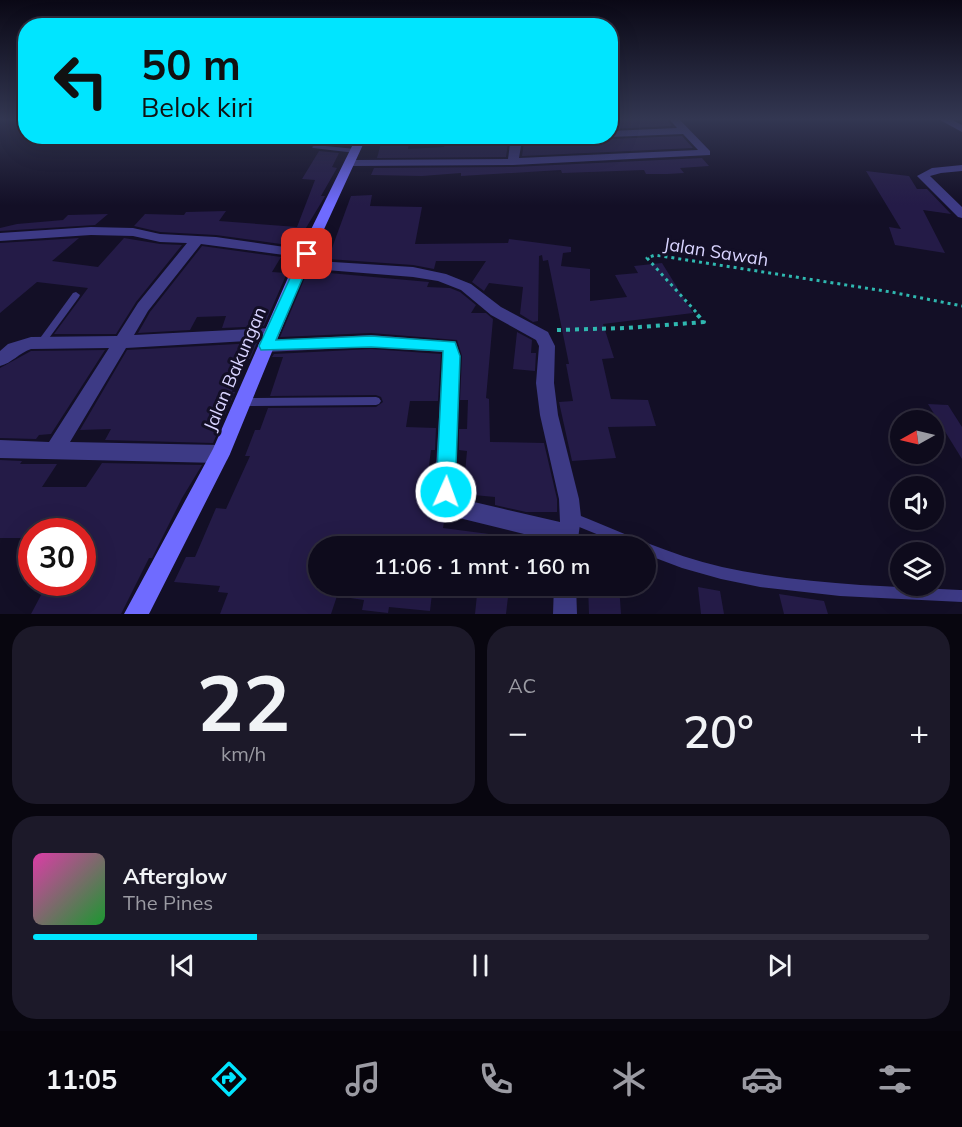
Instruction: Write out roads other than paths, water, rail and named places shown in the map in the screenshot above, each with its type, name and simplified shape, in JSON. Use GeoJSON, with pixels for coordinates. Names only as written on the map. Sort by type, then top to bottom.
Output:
{"type":"FeatureCollection","features":[{"type":"Feature","properties":{"kind":"main road","name":"Jalan Bakungan"},"geometry":{"type":"LineString","coordinates":[[136,614],[220,453],[304,259],[356,150]]}},
{"type":"Feature","properties":{"kind":"street"},"geometry":{"type":"LineString","coordinates":[[513,162],[515,148]]}},
{"type":"Feature","properties":{"kind":"street"},"geometry":{"type":"LineString","coordinates":[[356,150],[513,162],[706,153],[701,148]]}},
{"type":"Feature","properties":{"kind":"street"},"geometry":{"type":"LineString","coordinates":[[962,168],[943,169],[926,173],[923,176],[962,214]]}},
{"type":"Feature","properties":{"kind":"street"},"geometry":{"type":"LineString","coordinates":[[0,237],[102,231],[133,232],[160,238],[197,240],[304,259],[413,272],[441,277],[466,287],[496,311],[542,336],[547,346],[545,383],[547,404],[564,469],[568,532],[454,508],[449,502],[445,482],[452,356],[450,346],[371,341],[269,340],[41,343],[22,345],[9,351],[0,360]]}},
{"type":"Feature","properties":{"kind":"street"},"geometry":{"type":"LineString","coordinates":[[54,451],[143,307],[197,240]]}},
{"type":"Feature","properties":{"kind":"street"},"geometry":{"type":"LineString","coordinates":[[0,449],[220,453]]}},
{"type":"Feature","properties":{"kind":"street"},"geometry":{"type":"LineString","coordinates":[[565,596],[565,614]]}},
{"type":"Feature","properties":{"kind":"lane"},"geometry":{"type":"LineString","coordinates":[[324,148],[356,150]]}},
{"type":"Feature","properties":{"kind":"lane"},"geometry":{"type":"LineString","coordinates":[[41,343],[76,295]]}},
{"type":"Feature","properties":{"kind":"lane"},"geometry":{"type":"LineString","coordinates":[[242,402],[376,401]]}},
{"type":"Feature","properties":{"kind":"lane"},"geometry":{"type":"LineString","coordinates":[[568,532],[589,536]]}},
{"type":"Feature","properties":{"kind":"lane"},"geometry":{"type":"LineString","coordinates":[[656,552],[701,567],[780,582],[876,592],[960,596]]}}]}
